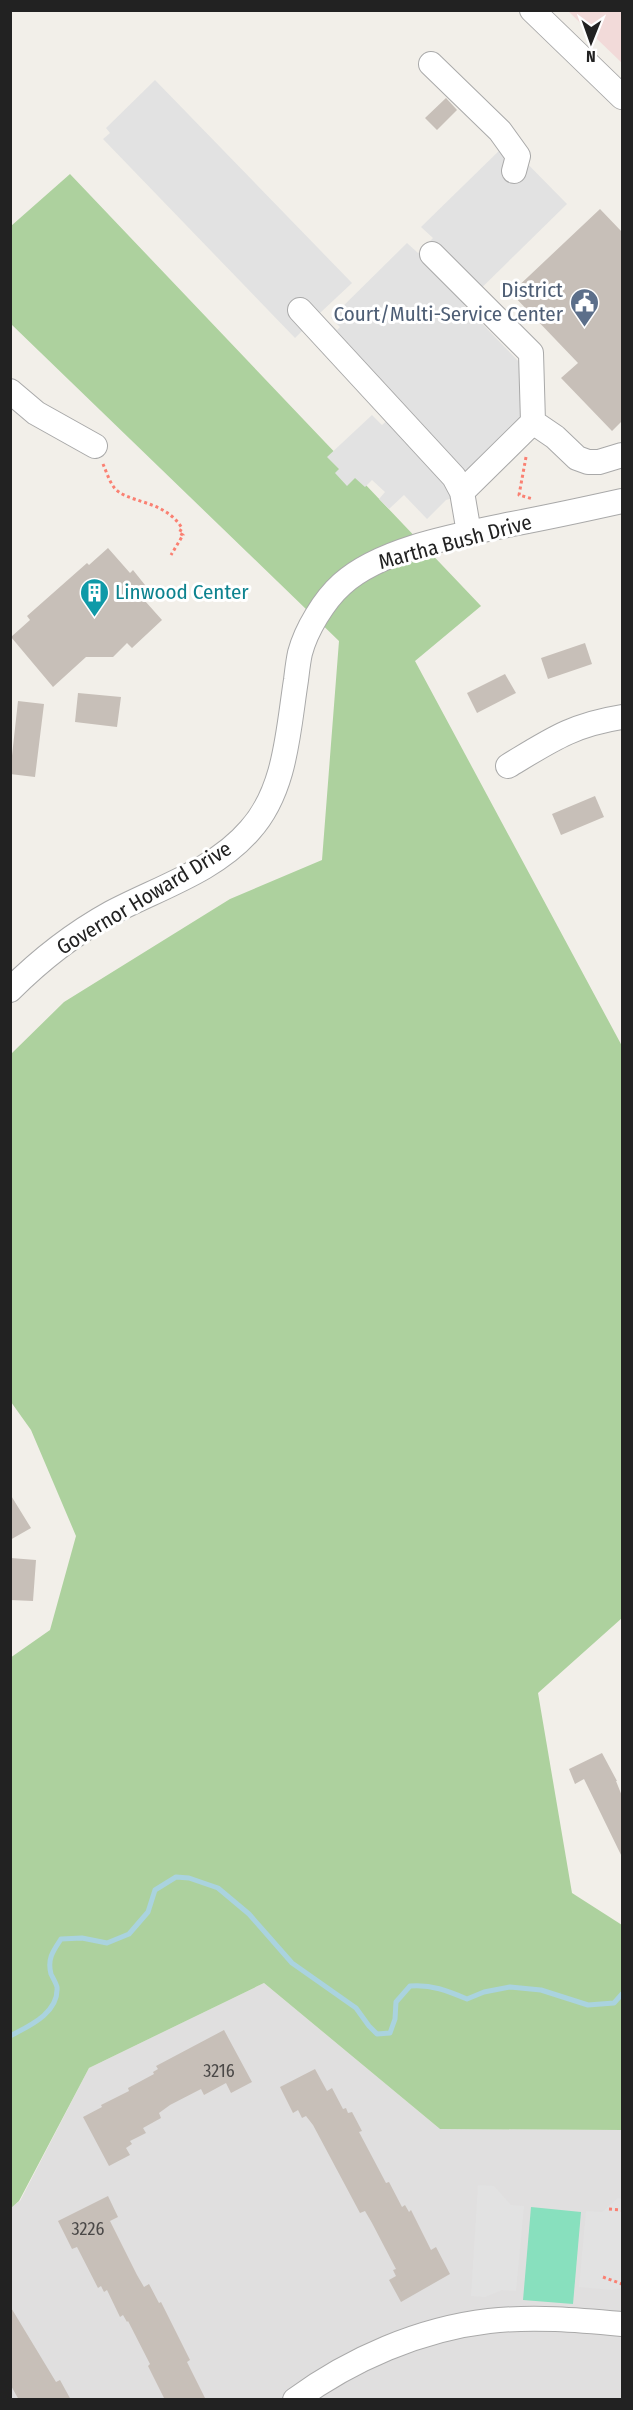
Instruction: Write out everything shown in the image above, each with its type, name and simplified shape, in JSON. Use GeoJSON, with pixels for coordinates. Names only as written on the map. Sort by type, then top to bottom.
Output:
{"type":"FeatureCollection","features":[{"type":"Feature","properties":{"kind":"street"},"geometry":{"type":"LineString","coordinates":[[532,10],[622,97]]}},
{"type":"Feature","properties":{"kind":"street"},"geometry":{"type":"LineString","coordinates":[[431,64],[500,131],[518,156],[514,171]]}},
{"type":"Feature","properties":{"kind":"street"},"geometry":{"type":"LineString","coordinates":[[432,254],[531,353],[533,422],[462,492]]}},
{"type":"Feature","properties":{"kind":"street"},"geometry":{"type":"LineString","coordinates":[[300,310],[454,477],[462,492],[469,533]]}},
{"type":"Feature","properties":{"kind":"street"},"geometry":{"type":"LineString","coordinates":[[10,391],[36,413],[95,446]]}},
{"type":"Feature","properties":{"kind":"street"},"geometry":{"type":"LineString","coordinates":[[533,422],[555,437],[577,458],[588,462],[599,462],[622,455]]}},
{"type":"Feature","properties":{"kind":"street","name":"Martha Bush Drive"},"geometry":{"type":"LineString","coordinates":[[251,830],[267,807],[278,781],[284,757],[300,652],[324,605],[342,584],[368,566],[395,554],[469,533],[622,501]]}},
{"type":"Feature","properties":{"kind":"street"},"geometry":{"type":"LineString","coordinates":[[508,766],[567,731],[622,717]]}},
{"type":"Feature","properties":{"kind":"street","name":"Governor Howard Drive"},"geometry":{"type":"LineString","coordinates":[[10,990],[35,965],[70,938],[111,913],[203,867],[230,850],[251,830]]}},
{"type":"Feature","properties":{"kind":"street"},"geometry":{"type":"LineString","coordinates":[[296,2400],[319,2382],[373,2354],[450,2328],[489,2321],[519,2319],[566,2319],[622,2324]]}},
{"type":"Feature","properties":{"kind":"path"},"geometry":{"type":"LineString","coordinates":[[95,446],[114,488],[121,493],[160,507],[182,528],[179,533],[183,536],[171,555]]}},
{"type":"Feature","properties":{"kind":"path"},"geometry":{"type":"LineString","coordinates":[[527,453],[519,495],[546,501],[552,516]]}},
{"type":"Feature","properties":{"kind":"path"},"geometry":{"type":"LineString","coordinates":[[609,2209],[622,2210]]}},
{"type":"Feature","properties":{"kind":"path"},"geometry":{"type":"LineString","coordinates":[[603,2277],[622,2284]]}},
{"type":"Feature","properties":{"kind":"shaded area"},"geometry":{"type":"Polygon","coordinates":[[[568,11],[622,11],[622,63],[568,11]]]}},
{"type":"Feature","properties":{"kind":"shaded area"},"geometry":{"type":"Polygon","coordinates":[[[155,80],[352,283],[320,313],[337,330],[340,327],[331,318],[407,243],[418,253],[433,238],[421,227],[507,143],[567,204],[464,305],[525,368],[524,445],[480,490],[446,500],[427,519],[404,495],[389,509],[379,499],[385,492],[372,480],[365,487],[355,478],[347,486],[335,473],[339,469],[327,457],[372,415],[382,425],[390,418],[306,327],[295,338],[103,139],[110,133],[106,128],[155,80]]]}},
{"type":"Feature","properties":{"kind":"shaded area"},"geometry":{"type":"Polygon","coordinates":[[[264,1983],[440,2129],[622,2130],[622,2399],[11,2399],[10,2208],[20,2201],[89,2068],[264,1983]]]}},
{"type":"Feature","properties":{"kind":"shaded area"},"geometry":{"type":"Polygon","coordinates":[[[478,2185],[494,2186],[511,2205],[524,2206],[516,2291],[502,2290],[485,2297],[471,2296],[478,2185]]]}},
{"type":"Feature","properties":{"kind":"shaded area"},"geometry":{"type":"Polygon","coordinates":[[[618,2198],[622,2199],[622,2288],[612,2290],[579,2287],[586,2211],[602,2212],[618,2198]]]}},
{"type":"Feature","properties":{"kind":"green space"},"geometry":{"type":"Polygon","coordinates":[[[70,174],[481,606],[415,661],[622,1046],[622,1618],[538,1693],[572,1893],[622,1925],[622,2130],[440,2129],[264,1983],[89,2068],[19,2201],[11,2208],[10,1658],[50,1630],[76,1536],[31,1430],[11,1402],[11,1054],[64,1002],[230,899],[322,860],[339,641],[11,324],[11,226],[70,174]]]}},
{"type":"Feature","properties":{"kind":"green space"},"geometry":{"type":"Polygon","coordinates":[[[531,2207],[581,2212],[573,2304],[523,2300],[531,2207]]]}},
{"type":"Feature","properties":{"kind":"building"},"geometry":{"type":"Polygon","coordinates":[[[446,98],[457,110],[437,130],[425,118],[446,98]]]}},
{"type":"Feature","properties":{"kind":"building","name":"District Court/Multi-Service Center"},"geometry":{"type":"Polygon","coordinates":[[[600,209],[622,232],[622,421],[612,431],[561,378],[578,363],[511,293],[600,209]]]}},
{"type":"Feature","properties":{"kind":"building","name":"Linwood Center"},"geometry":{"type":"Polygon","coordinates":[[[108,548],[130,573],[133,570],[145,585],[137,592],[162,620],[132,648],[127,643],[113,657],[86,657],[53,687],[11,637],[30,620],[27,616],[87,563],[89,565],[108,548]]]}},
{"type":"Feature","properties":{"kind":"building"},"geometry":{"type":"Polygon","coordinates":[[[585,643],[592,664],[548,679],[541,658],[585,643]]]}},
{"type":"Feature","properties":{"kind":"building"},"geometry":{"type":"Polygon","coordinates":[[[505,674],[516,693],[477,713],[467,693],[505,674]]]}},
{"type":"Feature","properties":{"kind":"building"},"geometry":{"type":"Polygon","coordinates":[[[78,693],[121,697],[117,727],[75,722],[78,693]]]}},
{"type":"Feature","properties":{"kind":"building"},"geometry":{"type":"Polygon","coordinates":[[[18,701],[44,704],[35,777],[10,774],[18,701]]]}},
{"type":"Feature","properties":{"kind":"building"},"geometry":{"type":"Polygon","coordinates":[[[595,796],[604,817],[561,835],[552,814],[595,796]]]}},
{"type":"Feature","properties":{"kind":"building"},"geometry":{"type":"Polygon","coordinates":[[[10,1494],[31,1528],[10,1540],[10,1494]]]}},
{"type":"Feature","properties":{"kind":"building"},"geometry":{"type":"Polygon","coordinates":[[[11,1558],[36,1560],[33,1601],[10,1600],[11,1558]]]}},
{"type":"Feature","properties":{"kind":"building"},"geometry":{"type":"Polygon","coordinates":[[[602,1753],[622,1796],[622,1857],[584,1779],[575,1784],[569,1769],[602,1753]]]}},
{"type":"Feature","properties":{"kind":"building"},"geometry":{"type":"Polygon","coordinates":[[[224,2030],[252,2082],[231,2093],[226,2083],[204,2095],[201,2089],[170,2105],[159,2113],[161,2118],[143,2128],[146,2133],[130,2141],[132,2144],[126,2148],[130,2155],[109,2166],[83,2117],[154,2074],[153,2072],[158,2069],[156,2066],[224,2030]]]}},
{"type":"Feature","properties":{"kind":"building"},"geometry":{"type":"Polygon","coordinates":[[[315,2069],[327,2091],[332,2088],[343,2109],[346,2108],[348,2113],[352,2112],[362,2131],[359,2132],[386,2183],[389,2182],[402,2207],[405,2205],[409,2212],[411,2210],[431,2250],[436,2247],[450,2274],[401,2302],[389,2280],[396,2276],[393,2270],[396,2269],[372,2223],[365,2211],[360,2213],[313,2125],[306,2116],[302,2118],[298,2110],[293,2113],[280,2087],[315,2069]]]}},
{"type":"Feature","properties":{"kind":"building"},"geometry":{"type":"Polygon","coordinates":[[[108,2196],[118,2217],[110,2221],[144,2287],[149,2284],[159,2303],[161,2302],[190,2360],[187,2362],[206,2400],[165,2400],[128,2321],[123,2315],[120,2317],[107,2290],[104,2292],[101,2286],[98,2288],[77,2247],[72,2249],[58,2221],[108,2196]]]}},
{"type":"Feature","properties":{"kind":"building"},"geometry":{"type":"Polygon","coordinates":[[[10,2306],[56,2382],[60,2380],[71,2400],[19,2400],[10,2384],[10,2306]]]}},
{"type":"Feature","properties":{"kind":"waterway"},"geometry":{"type":"LineString","coordinates":[[10,2036],[41,2017],[53,2004],[57,1987],[51,1974],[50,1959],[61,1939],[82,1938],[107,1943],[129,1934],[148,1912],[155,1890],[176,1877],[189,1878],[218,1888],[249,1914],[292,1963],[356,2008],[377,2034],[390,2033],[395,2019],[396,2002],[410,1986],[432,1987],[467,1999],[484,1992],[510,1987],[541,1990],[588,2005],[614,2003],[622,1994]]}},
{"type":"Feature","properties":{"kind":"place","name":"District Court/Multi-Service Center"},"geometry":{"type":"Point","coordinates":[584,328]}},
{"type":"Feature","properties":{"kind":"place","name":"Linwood Center"},"geometry":{"type":"Point","coordinates":[94,618]}}]}
